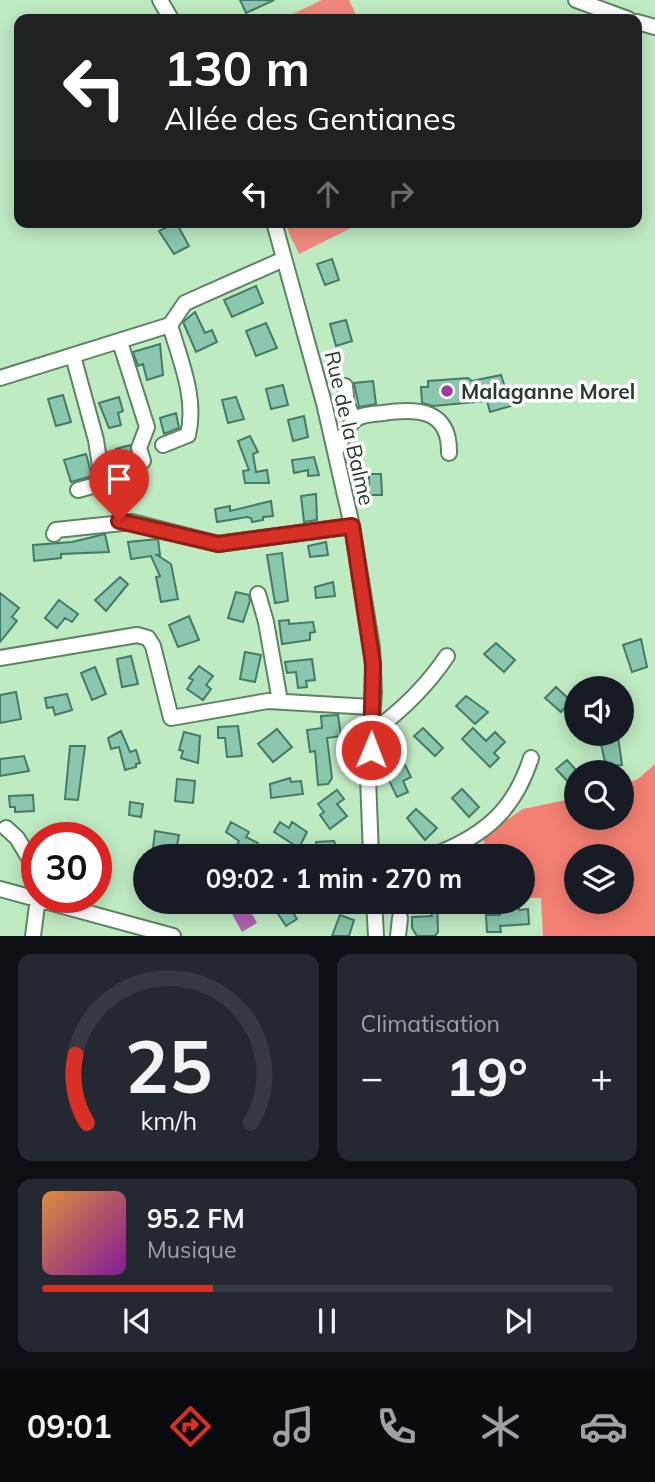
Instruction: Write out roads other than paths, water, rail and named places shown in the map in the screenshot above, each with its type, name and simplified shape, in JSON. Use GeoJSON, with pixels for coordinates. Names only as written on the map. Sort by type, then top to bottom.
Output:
{"type":"FeatureCollection","features":[{"type":"Feature","properties":{"kind":"street"},"geometry":{"type":"LineString","coordinates":[[576,0],[614,14]]}},
{"type":"Feature","properties":{"kind":"street","name":"Rue de la Balme"},"geometry":{"type":"LineString","coordinates":[[276,228],[314,360],[352,526],[372,648],[374,693],[368,778],[371,844]]}},
{"type":"Feature","properties":{"kind":"street"},"geometry":{"type":"LineString","coordinates":[[0,377],[170,325],[185,303],[284,259]]}},
{"type":"Feature","properties":{"kind":"street"},"geometry":{"type":"LineString","coordinates":[[163,444],[188,435],[191,414],[188,385],[170,325]]}},
{"type":"Feature","properties":{"kind":"street"},"geometry":{"type":"LineString","coordinates":[[120,342],[148,428],[139,448],[143,461]]}},
{"type":"Feature","properties":{"kind":"street"},"geometry":{"type":"LineString","coordinates":[[73,356],[96,440],[102,479],[96,485],[78,490]]}},
{"type":"Feature","properties":{"kind":"street"},"geometry":{"type":"LineString","coordinates":[[345,386],[347,404],[354,420]]}},
{"type":"Feature","properties":{"kind":"street"},"geometry":{"type":"LineString","coordinates":[[335,452],[354,420],[363,416],[407,410],[429,414],[444,425],[449,435],[449,453]]}},
{"type":"Feature","properties":{"kind":"street"},"geometry":{"type":"LineString","coordinates":[[54,534],[55,530],[119,521],[218,544],[352,526]]}},
{"type":"Feature","properties":{"kind":"street"},"geometry":{"type":"LineString","coordinates":[[258,594],[280,701]]}},
{"type":"Feature","properties":{"kind":"street"},"geometry":{"type":"LineString","coordinates":[[0,658],[137,635],[148,638],[153,646],[171,718],[280,701],[372,707]]}},
{"type":"Feature","properties":{"kind":"street"},"geometry":{"type":"LineString","coordinates":[[372,733],[392,718],[447,656]]}},
{"type":"Feature","properties":{"kind":"street"},"geometry":{"type":"LineString","coordinates":[[458,844],[477,835],[497,818],[523,784],[531,758]]}},
{"type":"Feature","properties":{"kind":"street"},"geometry":{"type":"LineString","coordinates":[[6,828],[21,845]]}},
{"type":"Feature","properties":{"kind":"street"},"geometry":{"type":"LineString","coordinates":[[0,889],[21,894]]}},
{"type":"Feature","properties":{"kind":"street"},"geometry":{"type":"LineString","coordinates":[[33,936],[36,913]]}},
{"type":"Feature","properties":{"kind":"street"},"geometry":{"type":"LineString","coordinates":[[91,913],[173,936]]}},
{"type":"Feature","properties":{"kind":"street"},"geometry":{"type":"LineString","coordinates":[[374,914],[376,936]]}},
{"type":"Feature","properties":{"kind":"street"},"geometry":{"type":"LineString","coordinates":[[398,936],[400,918]]}},
{"type":"Feature","properties":{"kind":"place","name":"Malaganne Morel"},"geometry":{"type":"Point","coordinates":[447,391]}}]}
